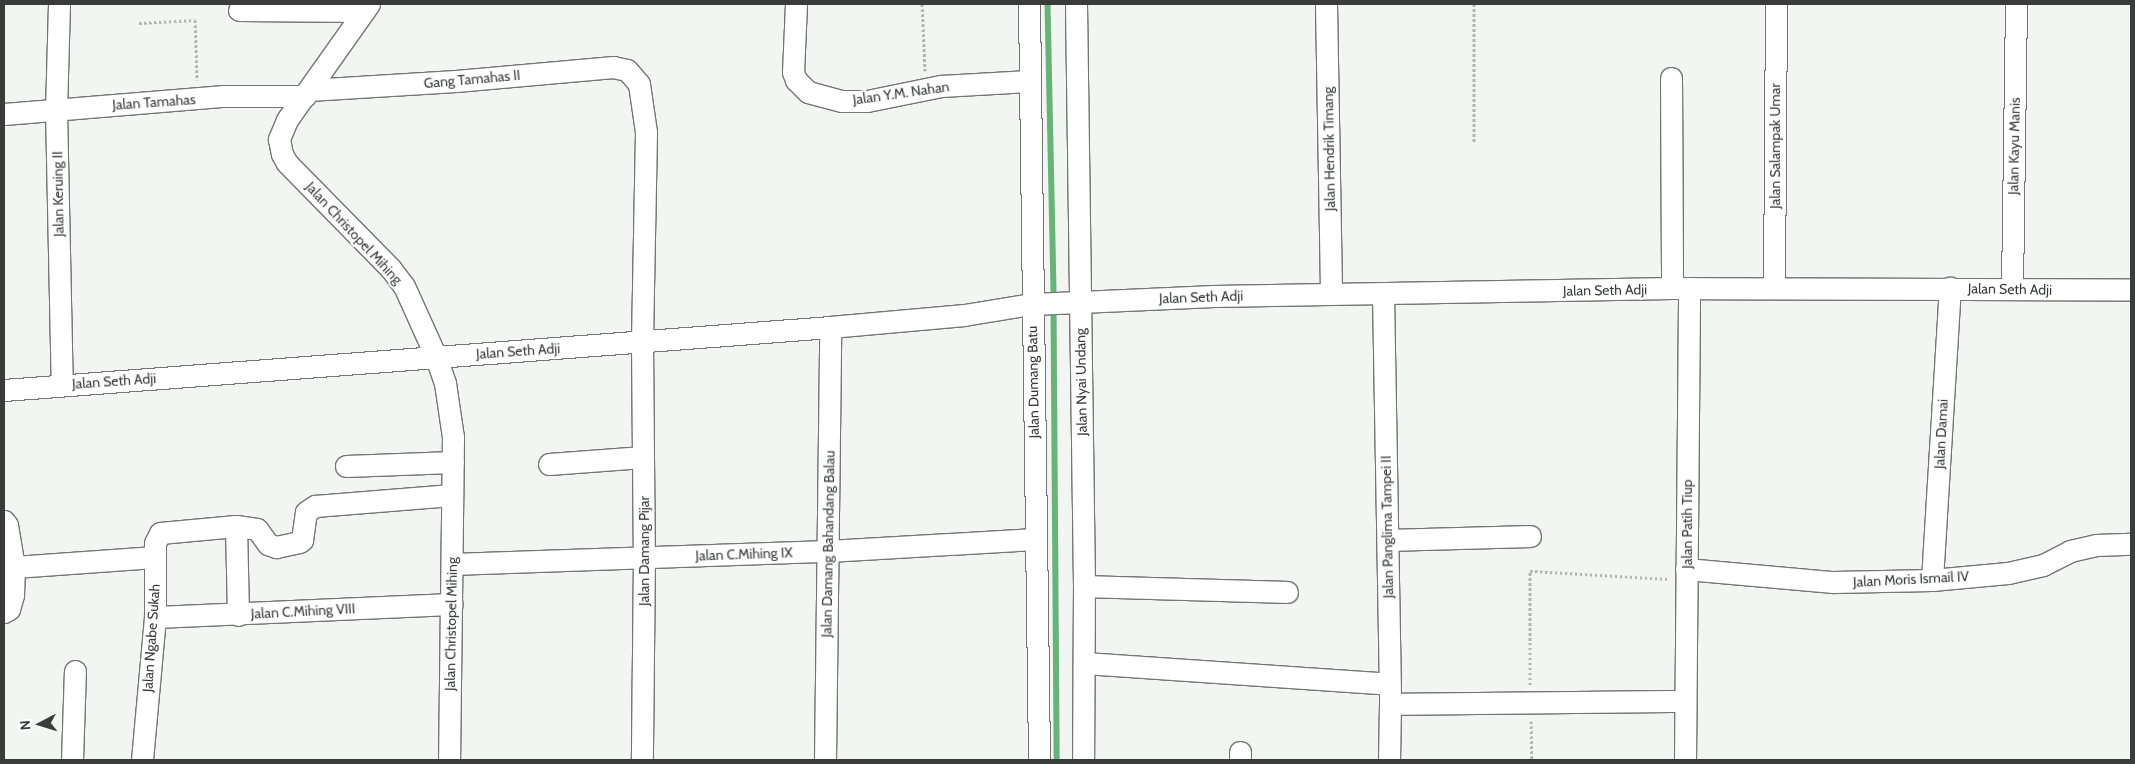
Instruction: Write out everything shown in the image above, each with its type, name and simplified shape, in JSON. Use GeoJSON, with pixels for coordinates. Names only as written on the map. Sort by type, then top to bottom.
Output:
{"type":"FeatureCollection","features":[{"type":"Feature","properties":{"kind":"street","name":"Jalan Keruing II"},"geometry":{"type":"LineString","coordinates":[[60,4],[56,109],[62,385]]}},
{"type":"Feature","properties":{"kind":"street","name":"Jalan Y.M. Nahan"},"geometry":{"type":"LineString","coordinates":[[796,4],[793,72],[796,80],[808,92],[842,101],[867,100],[941,86],[1029,81]]}},
{"type":"Feature","properties":{"kind":"street","name":"Jalan Dumang Batu"},"geometry":{"type":"LineString","coordinates":[[1029,4],[1029,81],[1037,304],[1035,539],[1038,760]]}},
{"type":"Feature","properties":{"kind":"street","name":"Jalan Nyai Undang"},"geometry":{"type":"LineString","coordinates":[[1076,4],[1077,302],[1084,586],[1084,760]]}},
{"type":"Feature","properties":{"kind":"street","name":"Jalan Hendrik Timang"},"geometry":{"type":"LineString","coordinates":[[1326,4],[1331,294]]}},
{"type":"Feature","properties":{"kind":"street","name":"Jalan Salampak Umar"},"geometry":{"type":"LineString","coordinates":[[1774,288],[1776,4]]}},
{"type":"Feature","properties":{"kind":"street","name":"Jalan Kayu Manis"},"geometry":{"type":"LineString","coordinates":[[2012,289],[2016,4]]}},
{"type":"Feature","properties":{"kind":"street"},"geometry":{"type":"LineString","coordinates":[[239,10],[367,7]]}},
{"type":"Feature","properties":{"kind":"street","name":"Jalan Christopel Mihing"},"geometry":{"type":"LineString","coordinates":[[367,7],[287,120],[279,140],[282,154],[391,269],[404,286],[436,357],[445,383],[450,414],[453,462],[448,760]]}},
{"type":"Feature","properties":{"kind":"street","name":"Gang Tamahas II"},"geometry":{"type":"LineString","coordinates":[[307,93],[613,67],[627,70],[633,75]]}},
{"type":"Feature","properties":{"kind":"street","name":"Jalan Damang Pijar"},"geometry":{"type":"LineString","coordinates":[[633,75],[642,92],[646,132],[642,342],[644,557],[642,760]]}},
{"type":"Feature","properties":{"kind":"street","name":"Jalan Patih Tiup"},"geometry":{"type":"LineString","coordinates":[[1671,78],[1681,288],[1686,574],[1685,760]]}},
{"type":"Feature","properties":{"kind":"street","name":"Jalan Tamahas"},"geometry":{"type":"LineString","coordinates":[[4,114],[197,98],[307,93]]}},
{"type":"Feature","properties":{"kind":"street","name":"Jalan Seth Adji"},"geometry":{"type":"LineString","coordinates":[[4,390],[830,327],[964,315],[1037,304],[1077,302],[1331,294],[1681,288],[2131,290]]}},
{"type":"Feature","properties":{"kind":"street","name":"Jalan Damai"},"geometry":{"type":"LineString","coordinates":[[1932,580],[1950,288]]}},
{"type":"Feature","properties":{"kind":"street","name":"Jalan Panglima Tampei II"},"geometry":{"type":"LineString","coordinates":[[1383,293],[1390,694],[1389,760]]}},
{"type":"Feature","properties":{"kind":"street","name":"Jalan Damang Bahandang Balau"},"geometry":{"type":"LineString","coordinates":[[825,760],[830,327]]}},
{"type":"Feature","properties":{"kind":"street"},"geometry":{"type":"LineString","coordinates":[[549,464],[643,457]]}},
{"type":"Feature","properties":{"kind":"street"},"geometry":{"type":"LineString","coordinates":[[346,466],[453,462]]}},
{"type":"Feature","properties":{"kind":"street"},"geometry":{"type":"LineString","coordinates":[[238,615],[236,526],[257,529],[268,544],[276,547],[302,540],[306,512],[315,506],[452,494]]}},
{"type":"Feature","properties":{"kind":"street"},"geometry":{"type":"LineString","coordinates":[[4,521],[14,567],[13,596],[9,609],[4,612]]}},
{"type":"Feature","properties":{"kind":"street","name":"Jalan Ngabe Sukah"},"geometry":{"type":"LineString","coordinates":[[142,760],[155,618],[155,542],[160,533],[236,526]]}},
{"type":"Feature","properties":{"kind":"street"},"geometry":{"type":"LineString","coordinates":[[1388,540],[1530,536]]}},
{"type":"Feature","properties":{"kind":"street","name":"Jalan C.Mihing IX"},"geometry":{"type":"LineString","coordinates":[[452,564],[828,551],[1035,539]]}},
{"type":"Feature","properties":{"kind":"street","name":"Jalan Moris Ismail IV"},"geometry":{"type":"LineString","coordinates":[[1686,574],[1833,582],[1932,580],[2008,573],[2043,565],[2070,551],[2096,545],[2131,544]]}},
{"type":"Feature","properties":{"kind":"street"},"geometry":{"type":"LineString","coordinates":[[14,567],[154,557]]}},
{"type":"Feature","properties":{"kind":"street"},"geometry":{"type":"LineString","coordinates":[[1084,586],[1287,592]]}},
{"type":"Feature","properties":{"kind":"street","name":"Jalan C.Mihing VIII"},"geometry":{"type":"LineString","coordinates":[[155,618],[452,604]]}},
{"type":"Feature","properties":{"kind":"street"},"geometry":{"type":"LineString","coordinates":[[1084,663],[1390,694],[1530,704],[1685,701]]}},
{"type":"Feature","properties":{"kind":"street"},"geometry":{"type":"LineString","coordinates":[[72,760],[75,671]]}},
{"type":"Feature","properties":{"kind":"path"},"geometry":{"type":"LineString","coordinates":[[922,4],[926,89]]}},
{"type":"Feature","properties":{"kind":"path"},"geometry":{"type":"LineString","coordinates":[[1474,4],[1474,143]]}},
{"type":"Feature","properties":{"kind":"path"},"geometry":{"type":"LineString","coordinates":[[139,23],[194,20],[197,98]]}},
{"type":"Feature","properties":{"kind":"path"},"geometry":{"type":"LineString","coordinates":[[1532,760],[1530,571],[1686,574]]}},
{"type":"Feature","properties":{"kind":"waterway"},"geometry":{"type":"LineString","coordinates":[[1048,4],[1054,298]]}},
{"type":"Feature","properties":{"kind":"waterway"},"geometry":{"type":"LineString","coordinates":[[1054,307],[1057,760]]}}]}
